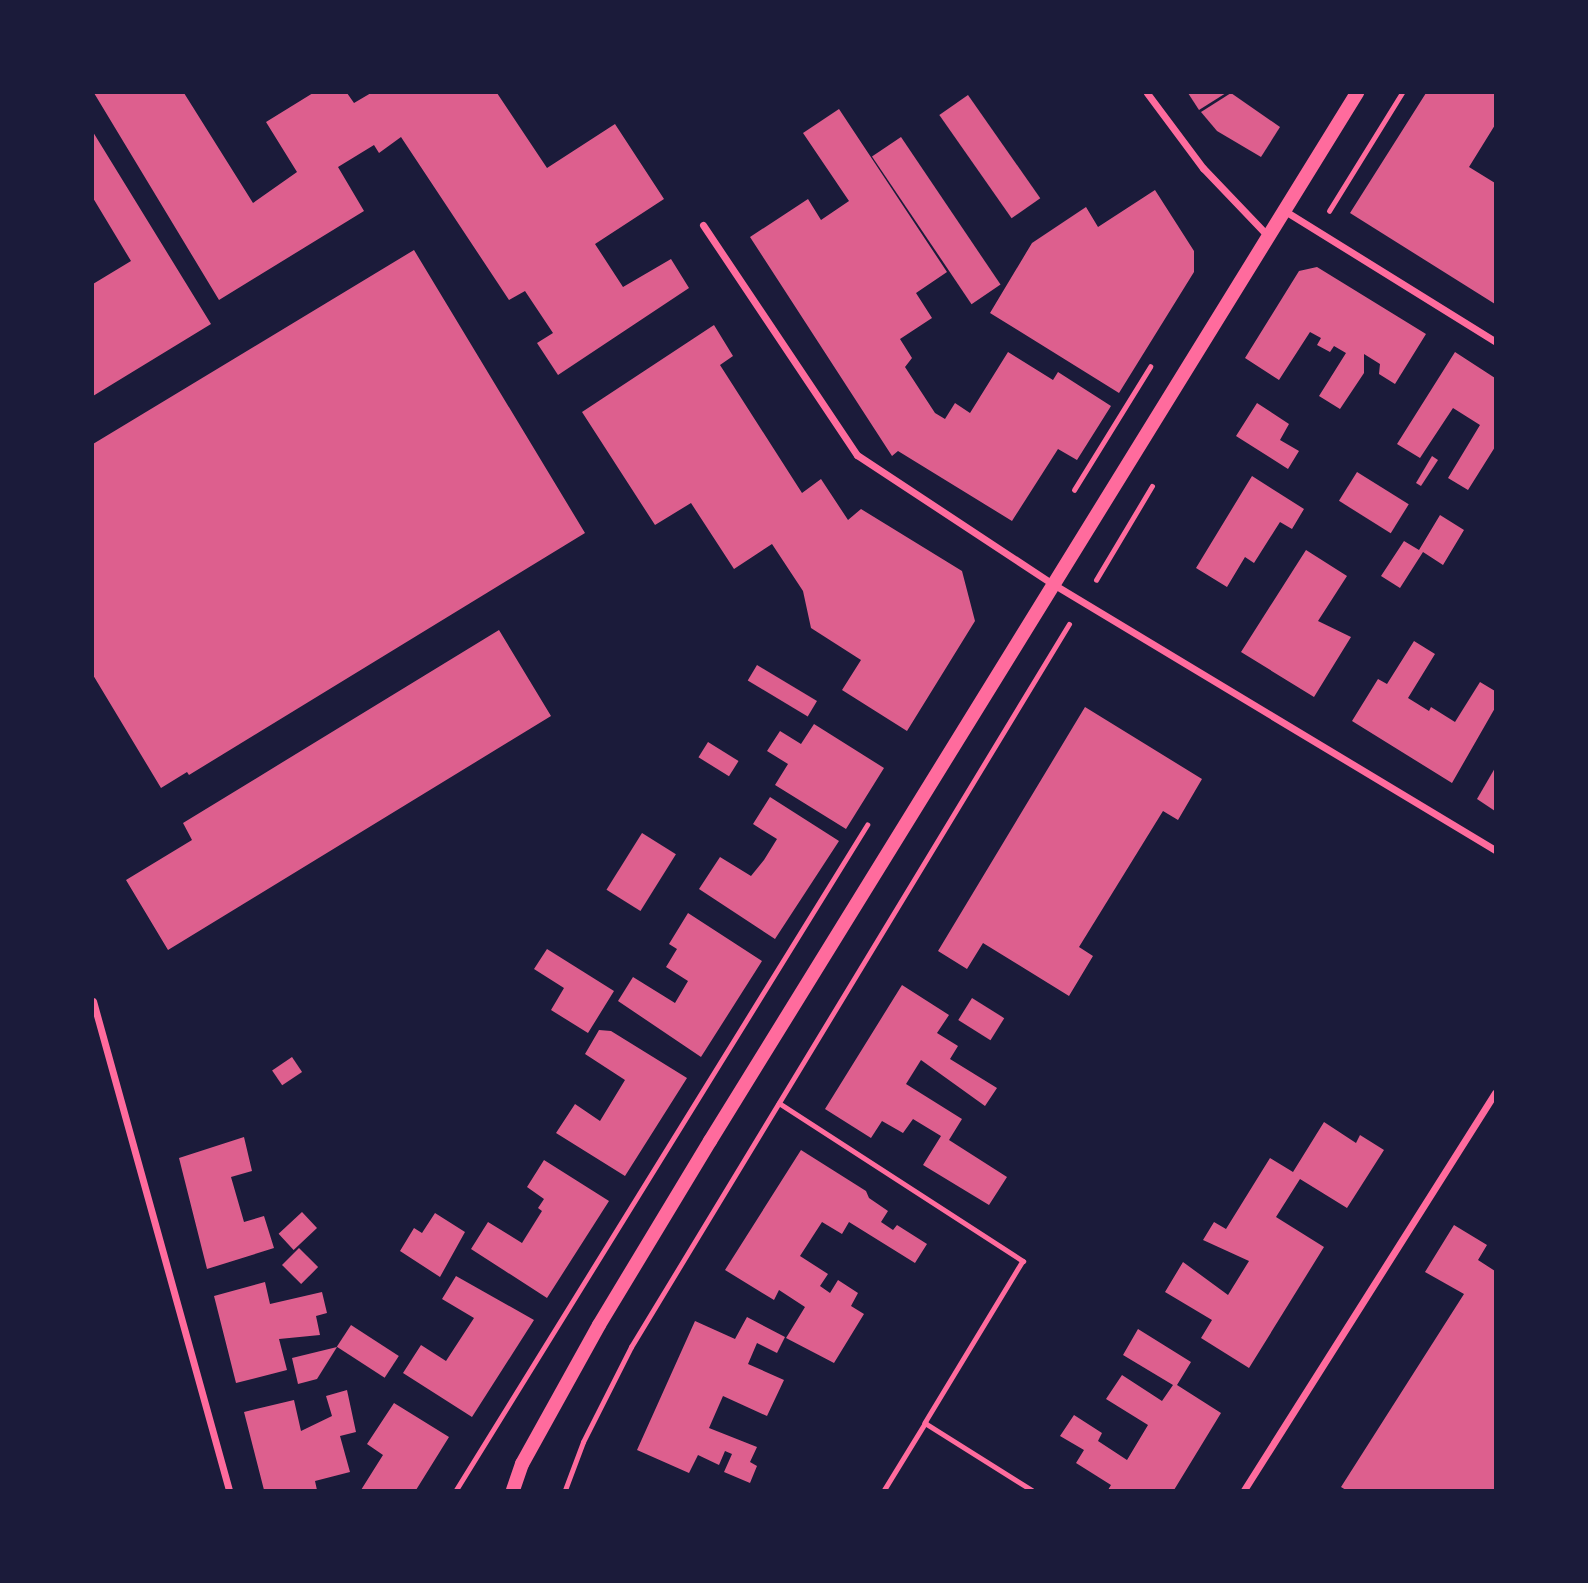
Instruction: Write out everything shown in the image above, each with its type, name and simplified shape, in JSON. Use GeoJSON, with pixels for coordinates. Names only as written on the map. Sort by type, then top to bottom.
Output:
{"type":"FeatureCollection","features":[{"type":"Feature","properties":{"kind":"main road"},"geometry":{"type":"LineString","coordinates":[[513,1490],[522,1464],[599,1325],[1357,93]]}},
{"type":"Feature","properties":{"kind":"street"},"geometry":{"type":"LineString","coordinates":[[1147,93],[1203,168],[1268,235]]}},
{"type":"Feature","properties":{"kind":"street"},"geometry":{"type":"LineString","coordinates":[[1284,210],[1495,341]]}},
{"type":"Feature","properties":{"kind":"street"},"geometry":{"type":"LineString","coordinates":[[703,225],[857,455],[1053,584],[1495,850]]}},
{"type":"Feature","properties":{"kind":"street"},"geometry":{"type":"LineString","coordinates":[[93,1001],[229,1490]]}},
{"type":"Feature","properties":{"kind":"street"},"geometry":{"type":"LineString","coordinates":[[1244,1490],[1495,1093]]}},
{"type":"Feature","properties":{"kind":"path"},"geometry":{"type":"LineString","coordinates":[[1314,231],[1402,93]]}},
{"type":"Feature","properties":{"kind":"path"},"geometry":{"type":"LineString","coordinates":[[1067,502],[1151,365]]}},
{"type":"Feature","properties":{"kind":"path"},"geometry":{"type":"LineString","coordinates":[[565,1490],[583,1442],[631,1347],[1154,483]]}},
{"type":"Feature","properties":{"kind":"path"},"geometry":{"type":"LineString","coordinates":[[456,1490],[874,814]]}},
{"type":"Feature","properties":{"kind":"path"},"geometry":{"type":"LineString","coordinates":[[779,1104],[1023,1261],[884,1490]]}},
{"type":"Feature","properties":{"kind":"path"},"geometry":{"type":"LineString","coordinates":[[925,1423],[1032,1490]]}},
{"type":"Feature","properties":{"kind":"building"},"geometry":{"type":"Polygon","coordinates":[[[94,93],[184,93],[253,203],[297,172],[266,122],[313,93],[347,93],[354,103],[371,93],[497,93],[547,168],[615,124],[664,199],[595,244],[623,287],[671,259],[689,288],[558,375],[537,343],[553,333],[525,291],[509,300],[401,137],[379,153],[374,145],[338,167],[364,211],[219,300],[94,93]]]}},
{"type":"Feature","properties":{"kind":"building"},"geometry":{"type":"Polygon","coordinates":[[[1188,93],[1226,93],[1199,110],[1188,93]]]}},
{"type":"Feature","properties":{"kind":"building"},"geometry":{"type":"Polygon","coordinates":[[[1231,93],[1280,127],[1261,157],[1217,131],[1201,112],[1231,93]]]}},
{"type":"Feature","properties":{"kind":"building"},"geometry":{"type":"Polygon","coordinates":[[[1426,93],[1495,93],[1495,125],[1469,167],[1495,183],[1495,304],[1350,213],[1426,93]]]}},
{"type":"Feature","properties":{"kind":"building"},"geometry":{"type":"Polygon","coordinates":[[[968,95],[1040,198],[1012,218],[939,115],[968,95]]]}},
{"type":"Feature","properties":{"kind":"building"},"geometry":{"type":"Polygon","coordinates":[[[839,109],[947,272],[916,293],[932,318],[900,339],[912,358],[905,367],[935,413],[945,419],[955,403],[970,413],[1008,352],[1053,380],[1058,372],[1111,406],[1077,460],[1058,449],[1012,521],[898,451],[892,456],[750,237],[808,199],[821,220],[849,201],[803,133],[839,109]]]}},
{"type":"Feature","properties":{"kind":"building"},"geometry":{"type":"Polygon","coordinates":[[[93,132],[211,324],[93,396],[93,284],[131,261],[93,198],[93,132]]]}},
{"type":"Feature","properties":{"kind":"building"},"geometry":{"type":"Polygon","coordinates":[[[901,137],[1001,285],[972,304],[872,157],[901,137]]]}},
{"type":"Feature","properties":{"kind":"building"},"geometry":{"type":"Polygon","coordinates":[[[1155,190],[1194,251],[1194,272],[1119,393],[990,313],[1032,243],[1086,207],[1098,227],[1155,190]]]}},
{"type":"Feature","properties":{"kind":"building"},"geometry":{"type":"Polygon","coordinates":[[[414,250],[585,533],[189,775],[187,772],[161,788],[93,675],[93,444],[414,250]]]}},
{"type":"Feature","properties":{"kind":"building"},"geometry":{"type":"Polygon","coordinates":[[[1317,267],[1426,334],[1395,384],[1379,374],[1380,364],[1364,354],[1364,373],[1340,409],[1319,396],[1346,353],[1334,346],[1330,352],[1317,345],[1321,338],[1310,332],[1279,380],[1245,358],[1299,271],[1317,267]]]}},
{"type":"Feature","properties":{"kind":"building"},"geometry":{"type":"Polygon","coordinates":[[[714,325],[733,356],[720,365],[802,493],[821,479],[848,520],[861,509],[962,571],[975,621],[907,731],[842,690],[861,660],[811,628],[803,591],[772,544],[734,569],[691,503],[655,525],[582,412],[714,325]]]}},
{"type":"Feature","properties":{"kind":"building"},"geometry":{"type":"Polygon","coordinates":[[[1455,352],[1495,378],[1495,447],[1468,490],[1448,478],[1480,425],[1453,408],[1420,458],[1397,444],[1455,352]]]}},
{"type":"Feature","properties":{"kind":"building"},"geometry":{"type":"Polygon","coordinates":[[[1257,403],[1289,424],[1280,440],[1299,451],[1288,469],[1236,436],[1257,403]]]}},
{"type":"Feature","properties":{"kind":"building"},"geometry":{"type":"Polygon","coordinates":[[[1432,456],[1438,460],[1421,486],[1416,483],[1432,456]]]}},
{"type":"Feature","properties":{"kind":"building"},"geometry":{"type":"Polygon","coordinates":[[[1357,472],[1409,504],[1391,533],[1339,501],[1357,472]]]}},
{"type":"Feature","properties":{"kind":"building"},"geometry":{"type":"Polygon","coordinates":[[[1252,476],[1304,509],[1292,529],[1280,522],[1254,563],[1245,557],[1227,587],[1196,568],[1252,476]]]}},
{"type":"Feature","properties":{"kind":"building"},"geometry":{"type":"Polygon","coordinates":[[[1440,515],[1464,530],[1443,565],[1423,552],[1400,588],[1381,576],[1404,541],[1419,550],[1440,515]]]}},
{"type":"Feature","properties":{"kind":"building"},"geometry":{"type":"Polygon","coordinates":[[[1306,550],[1347,576],[1318,621],[1351,637],[1314,697],[1241,652],[1306,550]]]}},
{"type":"Feature","properties":{"kind":"building"},"geometry":{"type":"Polygon","coordinates":[[[499,630],[551,716],[168,950],[126,880],[192,840],[183,823],[499,630]]]}},
{"type":"Feature","properties":{"kind":"building"},"geometry":{"type":"Polygon","coordinates":[[[1414,641],[1435,654],[1408,698],[1429,711],[1431,707],[1455,722],[1480,682],[1495,691],[1495,708],[1452,783],[1352,721],[1378,679],[1387,684],[1414,641]]]}},
{"type":"Feature","properties":{"kind":"building"},"geometry":{"type":"Polygon","coordinates":[[[757,665],[817,701],[808,716],[748,680],[757,665]]]}},
{"type":"Feature","properties":{"kind":"building"},"geometry":{"type":"Polygon","coordinates":[[[1085,707],[1202,779],[1178,820],[1163,811],[1079,947],[1093,956],[1069,996],[983,943],[967,969],[938,951],[1085,707]]]}},
{"type":"Feature","properties":{"kind":"building"},"geometry":{"type":"Polygon","coordinates":[[[814,724],[884,768],[846,829],[775,785],[788,764],[767,751],[780,731],[801,744],[814,724]]]}},
{"type":"Feature","properties":{"kind":"building"},"geometry":{"type":"Polygon","coordinates":[[[708,742],[739,761],[729,776],[698,757],[708,742]]]}},
{"type":"Feature","properties":{"kind":"building"},"geometry":{"type":"Polygon","coordinates":[[[1495,768],[1495,811],[1477,799],[1495,768]]]}},
{"type":"Feature","properties":{"kind":"building"},"geometry":{"type":"Polygon","coordinates":[[[770,797],[839,841],[775,939],[699,889],[720,857],[751,876],[764,860],[777,839],[753,824],[770,797]]]}},
{"type":"Feature","properties":{"kind":"building"},"geometry":{"type":"Polygon","coordinates":[[[642,833],[676,854],[640,911],[606,890],[642,833]]]}},
{"type":"Feature","properties":{"kind":"building"},"geometry":{"type":"Polygon","coordinates":[[[688,913],[762,961],[701,1057],[618,1001],[633,977],[675,1003],[688,981],[666,967],[677,949],[669,944],[688,913]]]}},
{"type":"Feature","properties":{"kind":"building"},"geometry":{"type":"Polygon","coordinates":[[[547,949],[614,991],[588,1033],[551,1010],[564,988],[534,969],[547,949]]]}},
{"type":"Feature","properties":{"kind":"building"},"geometry":{"type":"Polygon","coordinates":[[[902,985],[949,1015],[937,1033],[958,1046],[950,1059],[997,1088],[985,1106],[921,1060],[906,1084],[962,1119],[949,1140],[1007,1177],[989,1205],[923,1165],[941,1136],[913,1119],[903,1133],[882,1121],[871,1138],[825,1109],[902,985]]]}},
{"type":"Feature","properties":{"kind":"building"},"geometry":{"type":"Polygon","coordinates":[[[972,998],[1004,1018],[990,1040],[958,1020],[972,998]]]}},
{"type":"Feature","properties":{"kind":"building"},"geometry":{"type":"Polygon","coordinates":[[[599,1030],[611,1031],[687,1078],[625,1176],[556,1133],[575,1104],[600,1121],[625,1080],[585,1054],[599,1030]]]}},
{"type":"Feature","properties":{"kind":"building"},"geometry":{"type":"Polygon","coordinates":[[[292,1057],[302,1072],[282,1085],[272,1070],[292,1057]]]}},
{"type":"Feature","properties":{"kind":"building"},"geometry":{"type":"Polygon","coordinates":[[[1324,1122],[1356,1143],[1360,1135],[1384,1150],[1347,1208],[1300,1179],[1276,1217],[1324,1247],[1249,1368],[1201,1338],[1212,1320],[1165,1292],[1183,1262],[1228,1295],[1249,1261],[1203,1240],[1214,1222],[1226,1229],[1270,1158],[1293,1172],[1324,1122]]]}},
{"type":"Feature","properties":{"kind":"building"},"geometry":{"type":"Polygon","coordinates":[[[244,1137],[252,1171],[231,1177],[244,1222],[264,1216],[274,1248],[207,1269],[179,1158],[244,1137]]]}},
{"type":"Feature","properties":{"kind":"building"},"geometry":{"type":"Polygon","coordinates":[[[801,1150],[866,1191],[869,1198],[888,1211],[881,1222],[893,1230],[897,1225],[927,1244],[915,1263],[849,1222],[842,1234],[822,1222],[800,1256],[828,1274],[820,1286],[830,1293],[838,1280],[858,1293],[851,1306],[864,1314],[834,1363],[786,1338],[805,1307],[779,1290],[774,1300],[725,1270],[801,1150]]]}},
{"type":"Feature","properties":{"kind":"building"},"geometry":{"type":"Polygon","coordinates":[[[544,1160],[609,1201],[547,1298],[471,1249],[488,1222],[522,1243],[542,1211],[538,1208],[544,1199],[527,1187],[544,1160]]]}},
{"type":"Feature","properties":{"kind":"building"},"geometry":{"type":"Polygon","coordinates":[[[302,1212],[317,1228],[294,1250],[279,1234],[302,1212]]]}},
{"type":"Feature","properties":{"kind":"building"},"geometry":{"type":"Polygon","coordinates":[[[435,1213],[465,1232],[440,1277],[400,1251],[414,1228],[422,1233],[435,1213]]]}},
{"type":"Feature","properties":{"kind":"building"},"geometry":{"type":"Polygon","coordinates":[[[1454,1225],[1487,1245],[1478,1260],[1495,1271],[1495,1490],[1346,1490],[1341,1487],[1464,1294],[1425,1272],[1454,1225]]]}},
{"type":"Feature","properties":{"kind":"building"},"geometry":{"type":"Polygon","coordinates":[[[299,1248],[318,1267],[301,1284],[282,1265],[299,1248]]]}},
{"type":"Feature","properties":{"kind":"building"},"geometry":{"type":"Polygon","coordinates":[[[456,1276],[534,1320],[472,1417],[403,1373],[421,1345],[446,1361],[474,1318],[442,1299],[456,1276]]]}},
{"type":"Feature","properties":{"kind":"building"},"geometry":{"type":"Polygon","coordinates":[[[265,1282],[270,1304],[322,1292],[327,1313],[316,1316],[320,1335],[279,1339],[287,1370],[236,1383],[214,1296],[265,1282]]]}},
{"type":"Feature","properties":{"kind":"building"},"geometry":{"type":"Polygon","coordinates":[[[747,1317],[785,1337],[777,1353],[757,1343],[748,1364],[784,1380],[767,1416],[723,1396],[709,1428],[757,1447],[750,1462],[757,1466],[750,1483],[724,1472],[732,1454],[725,1451],[719,1465],[698,1455],[689,1473],[637,1450],[695,1321],[735,1339],[747,1317]]]}},
{"type":"Feature","properties":{"kind":"building"},"geometry":{"type":"Polygon","coordinates":[[[351,1325],[399,1356],[385,1378],[337,1347],[351,1325]]]}},
{"type":"Feature","properties":{"kind":"building"},"geometry":{"type":"Polygon","coordinates":[[[1138,1329],[1191,1362],[1177,1385],[1221,1413],[1174,1490],[1108,1490],[1111,1485],[1076,1463],[1084,1450],[1060,1436],[1074,1415],[1102,1433],[1098,1441],[1127,1460],[1148,1425],[1106,1399],[1122,1375],[1162,1401],[1173,1385],[1123,1355],[1138,1329]]]}},
{"type":"Feature","properties":{"kind":"building"},"geometry":{"type":"Polygon","coordinates":[[[337,1347],[317,1379],[298,1384],[292,1358],[337,1347]]]}},
{"type":"Feature","properties":{"kind":"building"},"geometry":{"type":"Polygon","coordinates":[[[347,1390],[356,1432],[340,1436],[350,1472],[315,1481],[317,1490],[264,1490],[244,1412],[294,1400],[301,1431],[332,1416],[326,1396],[347,1390]]]}},
{"type":"Feature","properties":{"kind":"building"},"geometry":{"type":"Polygon","coordinates":[[[394,1403],[449,1437],[416,1490],[361,1490],[383,1455],[367,1444],[394,1403]]]}}]}
